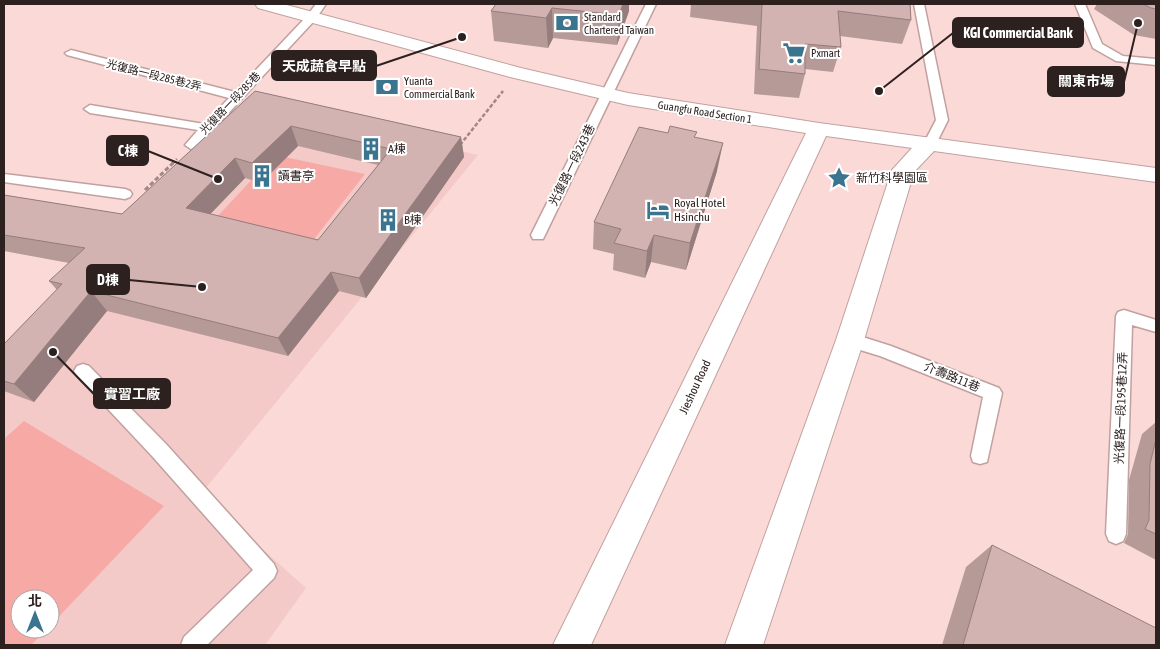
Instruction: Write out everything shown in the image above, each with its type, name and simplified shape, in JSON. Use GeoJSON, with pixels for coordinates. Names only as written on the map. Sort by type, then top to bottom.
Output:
{"type":"FeatureCollection","features":[{"type":"Feature","properties":{"kind":"street","name":"Guangfu Road Section 1"},"geometry":{"type":"LineString","coordinates":[[264,4],[316,11],[517,73],[606,95],[819,129],[1156,175]]}},
{"type":"Feature","properties":{"kind":"street","name":"Jieshou Road"},"geometry":{"type":"LineString","coordinates":[[572,645],[819,129]]}},
{"type":"Feature","properties":{"kind":"street"},"geometry":{"type":"LineString","coordinates":[[744,645],[850,340],[903,170],[930,143]]}},
{"type":"Feature","properties":{"kind":"lane"},"geometry":{"type":"LineString","coordinates":[[606,95],[651,4]]}},
{"type":"Feature","properties":{"kind":"lane"},"geometry":{"type":"LineString","coordinates":[[919,4],[942,120],[930,143]]}},
{"type":"Feature","properties":{"kind":"lane"},"geometry":{"type":"LineString","coordinates":[[1080,4],[1097,46],[1120,59],[1156,62]]}},
{"type":"Feature","properties":{"kind":"lane","name":"光復路一段285巷"},"geometry":{"type":"LineString","coordinates":[[191,145],[316,11]]}},
{"type":"Feature","properties":{"kind":"lane","name":"光復路一段285巷2弄"},"geometry":{"type":"LineString","coordinates":[[71,53],[237,96]]}},
{"type":"Feature","properties":{"kind":"lane","name":"光復路一段243巷"},"geometry":{"type":"LineString","coordinates":[[538,235],[606,95]]}},
{"type":"Feature","properties":{"kind":"lane"},"geometry":{"type":"LineString","coordinates":[[90,109],[206,128]]}},
{"type":"Feature","properties":{"kind":"lane"},"geometry":{"type":"LineString","coordinates":[[4,178],[125,194]]}},
{"type":"Feature","properties":{"kind":"lane","name":"光復路一段195巷12弄"},"geometry":{"type":"LineString","coordinates":[[1116,534],[1124,316],[1156,326]]}},
{"type":"Feature","properties":{"kind":"lane","name":"介壽路11巷"},"geometry":{"type":"LineString","coordinates":[[850,340],[885,351],[993,393],[980,456]]}},
{"type":"Feature","properties":{"kind":"lane"},"geometry":{"type":"LineString","coordinates":[[83,371],[159,450],[267,571],[192,645]]}},
{"type":"Feature","properties":{"kind":"path"},"geometry":{"type":"LineString","coordinates":[[455,152],[517,73]]}},
{"type":"Feature","properties":{"kind":"path"},"geometry":{"type":"LineString","coordinates":[[138,189],[147,190],[191,145]]}},
{"type":"Feature","properties":{"kind":"shaded area"},"geometry":{"type":"Polygon","coordinates":[[[254,103],[478,155],[201,494],[306,588],[265,645],[4,645],[4,345],[254,103]]]}},
{"type":"Feature","properties":{"kind":"shaded area"},"geometry":{"type":"Polygon","coordinates":[[[275,155],[365,174],[311,243],[214,220],[275,155]]]}},
{"type":"Feature","properties":{"kind":"shaded area"},"geometry":{"type":"Polygon","coordinates":[[[24,421],[164,506],[60,615],[60,589],[10,589],[10,639],[37,639],[31,645],[4,645],[4,439],[24,421]]]}},
{"type":"Feature","properties":{"kind":"building"},"geometry":{"type":"Polygon","coordinates":[[[496,4],[623,4],[619,15],[552,8],[546,18],[491,11],[496,4]]]}},
{"type":"Feature","properties":{"kind":"building"},"geometry":{"type":"Polygon","coordinates":[[[762,4],[910,4],[911,20],[838,11],[841,47],[805,44],[805,74],[759,69],[762,4]]]}},
{"type":"Feature","properties":{"kind":"building"},"geometry":{"type":"Polygon","coordinates":[[[1143,4],[1156,4],[1156,9],[1151,8],[1143,4]]]}},
{"type":"Feature","properties":{"kind":"building"},"geometry":{"type":"Polygon","coordinates":[[[255,91],[461,137],[359,278],[331,272],[278,338],[91,291],[14,384],[4,381],[4,344],[62,284],[49,281],[85,248],[4,235],[4,195],[122,214],[255,91]],[[291,126],[252,163],[235,158],[186,208],[318,240],[391,149],[291,126]]]}},
{"type":"Feature","properties":{"kind":"building","name":"Royal Hotel Hsinchu"},"geometry":{"type":"Polygon","coordinates":[[[670,126],[697,132],[694,137],[723,143],[690,243],[654,235],[647,251],[614,243],[621,229],[594,222],[639,127],[668,133],[670,126]]]}},
{"type":"Feature","properties":{"kind":"building"},"geometry":{"type":"Polygon","coordinates":[[[1156,439],[1156,534],[1145,529],[1149,520],[1150,464],[1156,439]]]}},
{"type":"Feature","properties":{"kind":"building"},"geometry":{"type":"Polygon","coordinates":[[[992,545],[1156,628],[1156,645],[963,645],[992,545]]]}},
{"type":"Feature","properties":{"kind":"place","name":"Standard Chartered Taiwan"},"geometry":{"type":"Point","coordinates":[567,23]}},
{"type":"Feature","properties":{"kind":"place","name":"關東市場"},"geometry":{"type":"Point","coordinates":[1138,23]}},
{"type":"Feature","properties":{"kind":"place","name":"天成蔬食早點"},"geometry":{"type":"Point","coordinates":[462,37]}},
{"type":"Feature","properties":{"kind":"place","name":"Pxmart"},"geometry":{"type":"Point","coordinates":[794,53]}},
{"type":"Feature","properties":{"kind":"place","name":"Yuanta Commercial Bank"},"geometry":{"type":"Point","coordinates":[387,87]}},
{"type":"Feature","properties":{"kind":"place","name":"KGI Commercial Bank"},"geometry":{"type":"Point","coordinates":[879,91]}},
{"type":"Feature","properties":{"kind":"place","name":"A棟"},"geometry":{"type":"Point","coordinates":[371,149]}},
{"type":"Feature","properties":{"kind":"place","name":"讀書亭"},"geometry":{"type":"Point","coordinates":[262,176]}},
{"type":"Feature","properties":{"kind":"place","name":"新竹科學園區"},"geometry":{"type":"Point","coordinates":[839,178]}},
{"type":"Feature","properties":{"kind":"place","name":"C棟"},"geometry":{"type":"Point","coordinates":[218,179]}},
{"type":"Feature","properties":{"kind":"place","name":"Royal Hotel Hsinchu"},"geometry":{"type":"Point","coordinates":[658,210]}},
{"type":"Feature","properties":{"kind":"place","name":"B棟"},"geometry":{"type":"Point","coordinates":[388,220]}},
{"type":"Feature","properties":{"kind":"place","name":"D棟"},"geometry":{"type":"Point","coordinates":[202,287]}},
{"type":"Feature","properties":{"kind":"place","name":"實習工廠"},"geometry":{"type":"Point","coordinates":[53,352]}}]}
